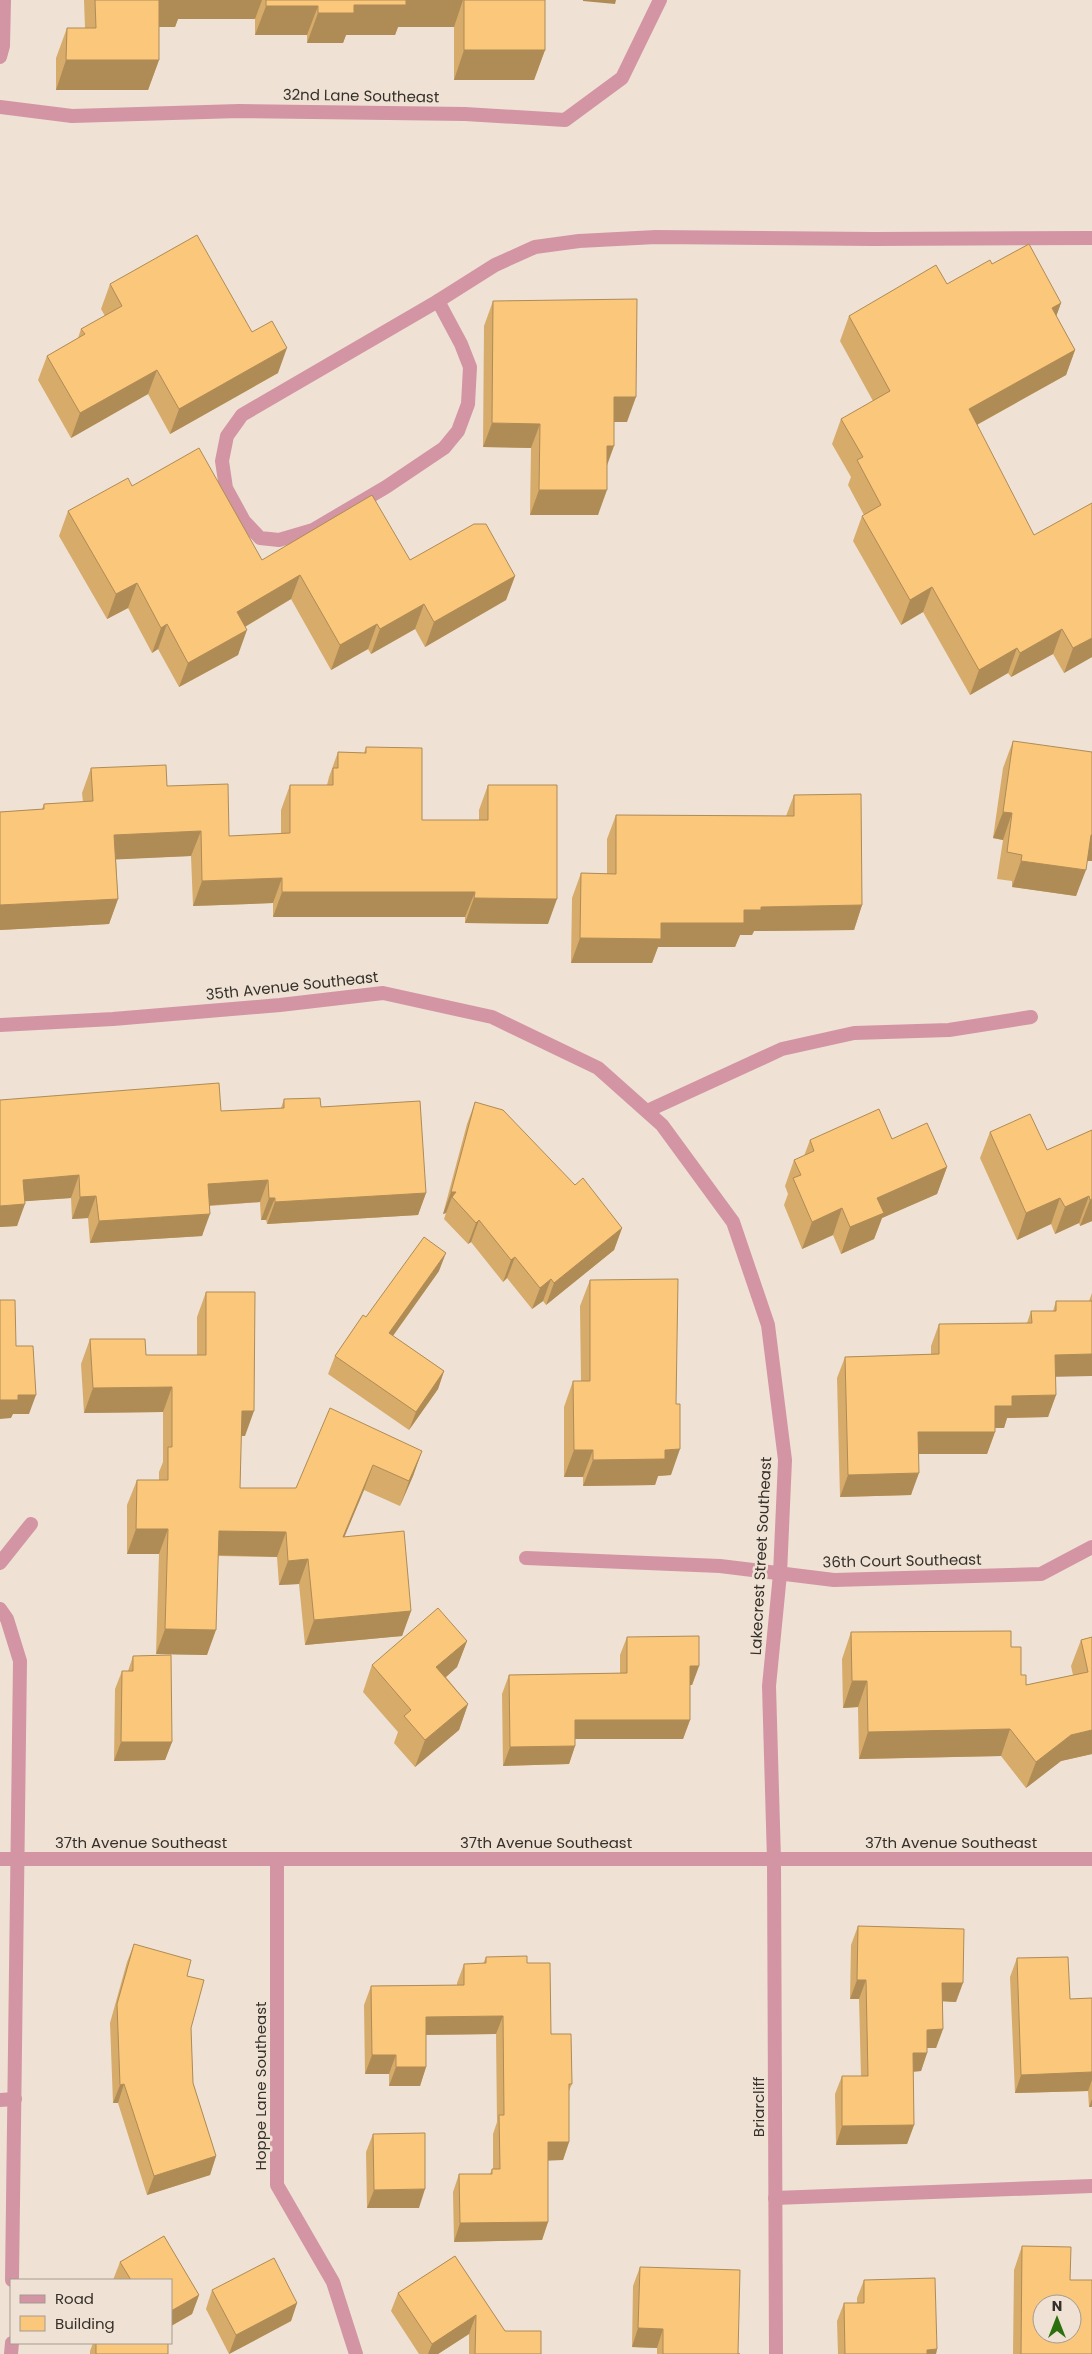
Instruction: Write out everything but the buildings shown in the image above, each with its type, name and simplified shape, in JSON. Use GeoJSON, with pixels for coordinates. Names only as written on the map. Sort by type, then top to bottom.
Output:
{"type":"FeatureCollection","features":[{"type":"Feature","properties":{"kind":"street"},"geometry":{"type":"LineString","coordinates":[[0,57],[4,0]]}},
{"type":"Feature","properties":{"kind":"street","name":"32nd Lane Southeast"},"geometry":{"type":"LineString","coordinates":[[0,107],[72,116],[239,111],[465,114],[565,120],[622,78],[660,0]]}},
{"type":"Feature","properties":{"kind":"street"},"geometry":{"type":"LineString","coordinates":[[438,301],[461,344],[470,367],[468,404],[458,431],[444,448],[386,487],[313,530],[279,540],[260,538],[244,521],[226,488],[222,460],[227,436],[242,415],[438,301],[495,265],[535,247],[579,240],[656,237],[1092,238]]}},
{"type":"Feature","properties":{"kind":"street","name":"35th Avenue Southeast"},"geometry":{"type":"LineString","coordinates":[[0,1025],[113,1019],[280,1005],[383,992],[492,1017],[598,1068],[647,1111]]}},
{"type":"Feature","properties":{"kind":"street"},"geometry":{"type":"LineString","coordinates":[[647,1111],[782,1049],[854,1033],[949,1030],[1031,1017]]}},
{"type":"Feature","properties":{"kind":"street","name":"Lakecrest Street Southeast"},"geometry":{"type":"LineString","coordinates":[[647,1111],[662,1125],[733,1222],[768,1325],[785,1460],[780,1574],[769,1686],[774,1860]]}},
{"type":"Feature","properties":{"kind":"street"},"geometry":{"type":"LineString","coordinates":[[0,1563],[31,1524]]}},
{"type":"Feature","properties":{"kind":"street","name":"36th Court Southeast"},"geometry":{"type":"LineString","coordinates":[[526,1558],[720,1566],[834,1580],[1041,1574],[1092,1547]]}},
{"type":"Feature","properties":{"kind":"street"},"geometry":{"type":"LineString","coordinates":[[0,1610],[7,1619],[20,1661],[19,1859],[12,2279]]}},
{"type":"Feature","properties":{"kind":"street","name":"37th Avenue Southeast"},"geometry":{"type":"LineString","coordinates":[[0,1859],[1092,1859]]}},
{"type":"Feature","properties":{"kind":"street","name":"Hoppe Lane Southeast"},"geometry":{"type":"LineString","coordinates":[[277,1859],[277,2185],[333,2282],[356,2354]]}},
{"type":"Feature","properties":{"kind":"street","name":"Briarcliff"},"geometry":{"type":"LineString","coordinates":[[774,1860],[776,2354]]}},
{"type":"Feature","properties":{"kind":"street"},"geometry":{"type":"LineString","coordinates":[[0,2100],[15,2099]]}},
{"type":"Feature","properties":{"kind":"street"},"geometry":{"type":"LineString","coordinates":[[775,2198],[1092,2186]]}}]}
